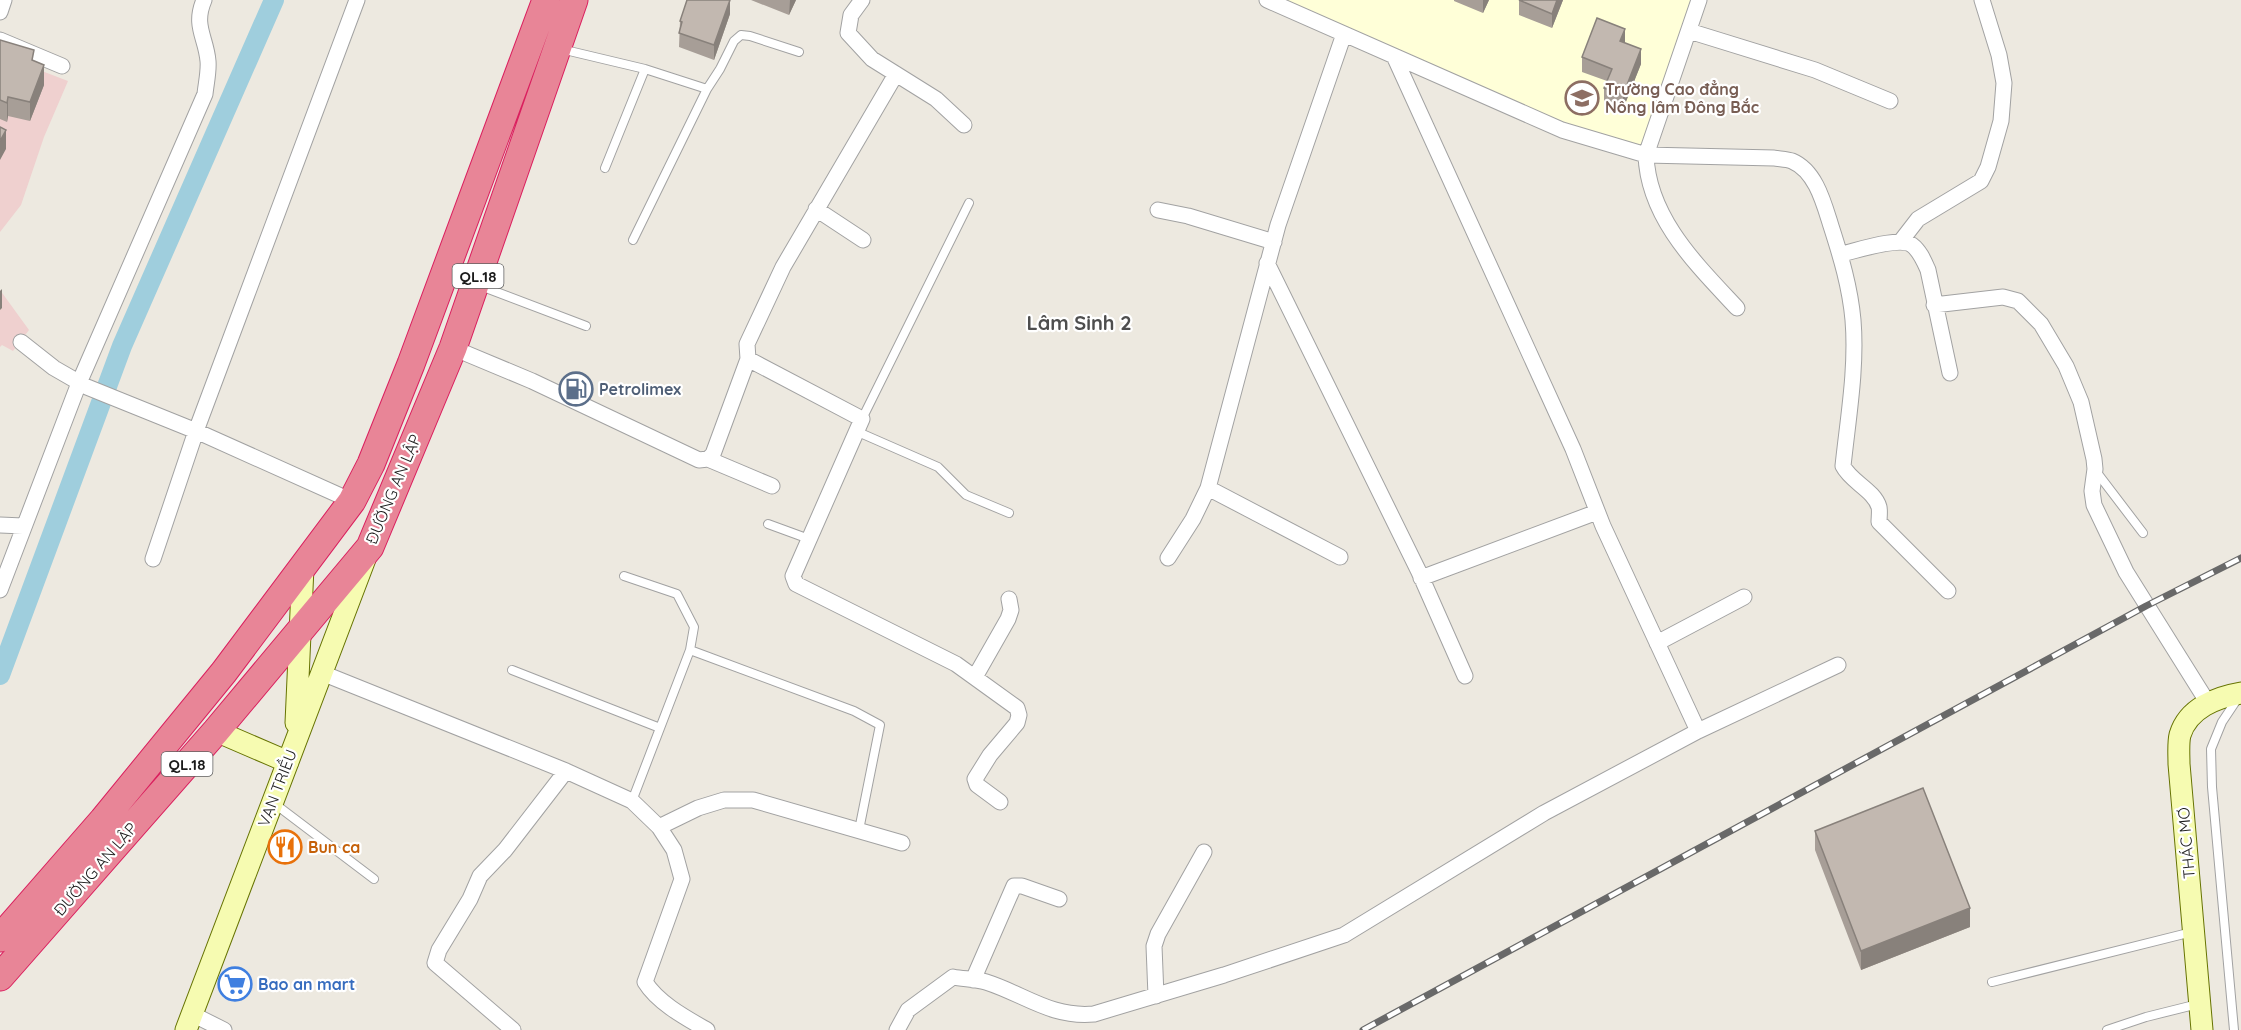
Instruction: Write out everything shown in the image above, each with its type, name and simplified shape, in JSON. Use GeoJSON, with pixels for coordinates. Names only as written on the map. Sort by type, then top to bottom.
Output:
{"type":"FeatureCollection","features":[{"type":"Feature","properties":{"kind":"highway","name":"ĐƯỜNG AN LẬP"},"geometry":{"type":"LineString","coordinates":[[0,938],[103,820],[224,672],[345,510],[371,464],[411,364],[546,0]]}},
{"type":"Feature","properties":{"kind":"highway","name":"ĐƯỜNG AN LẬP"},"geometry":{"type":"LineString","coordinates":[[0,977],[216,730],[370,547],[453,348],[574,0]]}},
{"type":"Feature","properties":{"kind":"highway"},"geometry":{"type":"LineString","coordinates":[[345,510],[370,547]]}},
{"type":"Feature","properties":{"kind":"street"},"geometry":{"type":"LineString","coordinates":[[0,12],[4,0]]}},
{"type":"Feature","properties":{"kind":"street"},"geometry":{"type":"LineString","coordinates":[[0,590],[23,526],[204,94],[208,61],[199,30],[204,0]]}},
{"type":"Feature","properties":{"kind":"street"},"geometry":{"type":"LineString","coordinates":[[153,559],[196,431],[357,0]]}},
{"type":"Feature","properties":{"kind":"street"},"geometry":{"type":"LineString","coordinates":[[862,0],[851,15],[848,33],[872,59],[936,99],[964,125]]}},
{"type":"Feature","properties":{"kind":"street"},"geometry":{"type":"LineString","coordinates":[[1267,0],[1562,130],[1646,155],[1774,158],[1791,161],[1804,169],[1815,184],[1840,254],[1850,293],[1853,322],[1852,378],[1843,466],[1853,480],[1869,492],[1878,506],[1879,522],[1948,591]]}},
{"type":"Feature","properties":{"kind":"street"},"geometry":{"type":"LineString","coordinates":[[1699,0],[1646,155],[1647,172],[1653,194],[1676,238],[1690,257],[1737,308]]}},
{"type":"Feature","properties":{"kind":"street"},"geometry":{"type":"LineString","coordinates":[[1901,241],[1918,219],[1981,181],[1988,167],[2001,121],[2004,83],[1999,55],[1982,0]]}},
{"type":"Feature","properties":{"kind":"street"},"geometry":{"type":"LineString","coordinates":[[1689,31],[1815,70],[1890,101]]}},
{"type":"Feature","properties":{"kind":"street"},"geometry":{"type":"LineString","coordinates":[[1168,558],[1208,488],[1267,262],[1344,34]]}},
{"type":"Feature","properties":{"kind":"street"},"geometry":{"type":"LineString","coordinates":[[0,40],[62,66]]}},
{"type":"Feature","properties":{"kind":"street"},"geometry":{"type":"LineString","coordinates":[[1394,56],[1573,449],[1597,512],[1698,731]]}},
{"type":"Feature","properties":{"kind":"street"},"geometry":{"type":"LineString","coordinates":[[708,459],[713,454],[748,359],[747,344],[783,267],[896,74]]}},
{"type":"Feature","properties":{"kind":"street"},"geometry":{"type":"LineString","coordinates":[[816,209],[863,240]]}},
{"type":"Feature","properties":{"kind":"street"},"geometry":{"type":"LineString","coordinates":[[1158,210],[1188,216],[1274,242]]}},
{"type":"Feature","properties":{"kind":"street"},"geometry":{"type":"LineString","coordinates":[[1840,254],[1901,241],[1911,244],[1921,255],[1928,270],[1950,373]]}},
{"type":"Feature","properties":{"kind":"street"},"geometry":{"type":"LineString","coordinates":[[1267,262],[1421,578],[1465,676]]}},
{"type":"Feature","properties":{"kind":"street"},"geometry":{"type":"LineString","coordinates":[[1934,305],[2003,297],[2019,301],[2041,324],[2066,366],[2081,402],[2095,469],[2091,491],[2094,505],[2108,537],[2146,606],[2208,703]]}},
{"type":"Feature","properties":{"kind":"street"},"geometry":{"type":"LineString","coordinates":[[21,342],[54,368],[83,385],[196,431],[345,510]]}},
{"type":"Feature","properties":{"kind":"street"},"geometry":{"type":"LineString","coordinates":[[453,348],[532,381],[699,460],[708,459],[772,486]]}},
{"type":"Feature","properties":{"kind":"street"},"geometry":{"type":"LineString","coordinates":[[748,359],[860,425],[793,576],[796,584],[956,664],[1017,708],[1019,715],[1017,723],[990,755],[975,779],[977,785],[1000,802]]}},
{"type":"Feature","properties":{"kind":"street"},"geometry":{"type":"LineString","coordinates":[[1208,488],[1340,557]]}},
{"type":"Feature","properties":{"kind":"street"},"geometry":{"type":"LineString","coordinates":[[1421,578],[1597,512]]}},
{"type":"Feature","properties":{"kind":"street"},"geometry":{"type":"LineString","coordinates":[[0,525],[23,526]]}},
{"type":"Feature","properties":{"kind":"street","name":"VẠN TRIỀU"},"geometry":{"type":"LineString","coordinates":[[189,1022],[370,547]]}},
{"type":"Feature","properties":{"kind":"street"},"geometry":{"type":"LineString","coordinates":[[216,730],[292,752],[303,567]]}},
{"type":"Feature","properties":{"kind":"street"},"geometry":{"type":"LineString","coordinates":[[1657,643],[1744,597]]}},
{"type":"Feature","properties":{"kind":"street"},"geometry":{"type":"LineString","coordinates":[[975,677],[1008,619],[1011,610],[1009,599]]}},
{"type":"Feature","properties":{"kind":"street"},"geometry":{"type":"LineString","coordinates":[[897,1030],[908,1010],[953,977],[984,981],[1062,1014],[1077,1016],[1094,1014],[1156,996],[1344,935],[1544,813],[1698,731],[1838,665]]}},
{"type":"Feature","properties":{"kind":"street"},"geometry":{"type":"LineString","coordinates":[[322,673],[566,771],[632,801],[659,827],[674,850],[682,879],[645,982],[651,992],[689,1020],[707,1030]]}},
{"type":"Feature","properties":{"kind":"street","name":"THÁC MƠ"},"geometry":{"type":"LineString","coordinates":[[2202,1030],[2179,764],[2180,735],[2189,717],[2208,703],[2221,696],[2241,694]]}},
{"type":"Feature","properties":{"kind":"street"},"geometry":{"type":"LineString","coordinates":[[513,1030],[435,963],[439,950],[470,899],[480,876],[505,850],[566,771]]}},
{"type":"Feature","properties":{"kind":"street"},"geometry":{"type":"LineString","coordinates":[[659,827],[698,808],[724,800],[753,800],[902,843]]}},
{"type":"Feature","properties":{"kind":"street"},"geometry":{"type":"LineString","coordinates":[[1156,996],[1154,946],[1158,934],[1204,852]]}},
{"type":"Feature","properties":{"kind":"street"},"geometry":{"type":"LineString","coordinates":[[973,980],[1014,886],[1022,886],[1059,899]]}},
{"type":"Feature","properties":{"kind":"street"},"geometry":{"type":"LineString","coordinates":[[189,1022],[224,1030]]}},
{"type":"Feature","properties":{"kind":"lane"},"geometry":{"type":"LineString","coordinates":[[633,240],[707,89],[734,41],[741,35],[799,52]]}},
{"type":"Feature","properties":{"kind":"lane"},"geometry":{"type":"LineString","coordinates":[[557,48],[645,69],[707,89]]}},
{"type":"Feature","properties":{"kind":"lane"},"geometry":{"type":"LineString","coordinates":[[605,168],[645,69]]}},
{"type":"Feature","properties":{"kind":"lane"},"geometry":{"type":"LineString","coordinates":[[969,203],[860,425],[938,467],[966,495],[1009,513]]}},
{"type":"Feature","properties":{"kind":"lane"},"geometry":{"type":"LineString","coordinates":[[475,284],[586,327]]}},
{"type":"Feature","properties":{"kind":"lane"},"geometry":{"type":"LineString","coordinates":[[2095,469],[2143,533]]}},
{"type":"Feature","properties":{"kind":"lane"},"geometry":{"type":"LineString","coordinates":[[768,524],[809,539]]}},
{"type":"Feature","properties":{"kind":"lane"},"geometry":{"type":"LineString","coordinates":[[624,576],[677,594],[694,627],[690,650],[632,801]]}},
{"type":"Feature","properties":{"kind":"lane"},"geometry":{"type":"LineString","coordinates":[[690,650],[854,711],[880,725],[859,830]]}},
{"type":"Feature","properties":{"kind":"lane"},"geometry":{"type":"LineString","coordinates":[[512,670],[660,728]]}},
{"type":"Feature","properties":{"kind":"lane"},"geometry":{"type":"LineString","coordinates":[[2234,1030],[2212,788],[2211,749],[2222,722],[2241,694]]}},
{"type":"Feature","properties":{"kind":"lane"},"geometry":{"type":"LineString","coordinates":[[272,802],[374,879]]}},
{"type":"Feature","properties":{"kind":"lane"},"geometry":{"type":"LineString","coordinates":[[1992,982],[2193,932]]}},
{"type":"Feature","properties":{"kind":"lane"},"geometry":{"type":"LineString","coordinates":[[2107,1030],[2200,1003]]}},
{"type":"Feature","properties":{"kind":"shaded area","name":"Trường Cao đẳng Nông lâm Đông Bắc"},"geometry":{"type":"Polygon","coordinates":[[[1281,0],[1691,0],[1638,153],[1281,0]]]}},
{"type":"Feature","properties":{"kind":"shaded area"},"geometry":{"type":"Polygon","coordinates":[[[0,55],[68,81],[44,137],[21,205],[0,232],[0,55]]]}},
{"type":"Feature","properties":{"kind":"shaded area"},"geometry":{"type":"Polygon","coordinates":[[[0,290],[29,330],[13,351],[2,345],[0,347],[0,290]]]}},
{"type":"Feature","properties":{"kind":"building"},"geometry":{"type":"Polygon","coordinates":[[[687,0],[730,0],[714,45],[679,33],[682,22],[680,21],[687,0]]]}},
{"type":"Feature","properties":{"kind":"building"},"geometry":{"type":"Polygon","coordinates":[[[1519,0],[1557,0],[1552,14],[1519,0]]]}},
{"type":"Feature","properties":{"kind":"building"},"geometry":{"type":"Polygon","coordinates":[[[1597,18],[1625,29],[1620,41],[1641,49],[1623,95],[1604,88],[1612,69],[1582,57],[1597,18]]]}},
{"type":"Feature","properties":{"kind":"building"},"geometry":{"type":"Polygon","coordinates":[[[0,40],[34,50],[32,60],[44,65],[30,102],[8,97],[7,103],[0,100],[0,40]]]}},
{"type":"Feature","properties":{"kind":"building"},"geometry":{"type":"Polygon","coordinates":[[[0,127],[6,130],[0,141],[0,127]]]}},
{"type":"Feature","properties":{"kind":"building"},"geometry":{"type":"Polygon","coordinates":[[[1923,788],[1970,908],[1861,951],[1815,831],[1923,788]]]}},
{"type":"Feature","properties":{"kind":"waterway"},"geometry":{"type":"LineString","coordinates":[[0,675],[122,346],[274,0]]}},
{"type":"Feature","properties":{"kind":"railway"},"geometry":{"type":"LineString","coordinates":[[1363,1030],[2146,606],[2241,558]]}},
{"type":"Feature","properties":{"kind":"place","name":"Trường Cao đẳng Nông lâm Đông Bắc"},"geometry":{"type":"Point","coordinates":[1582,98]}},
{"type":"Feature","properties":{"kind":"place","name":"Petrolimex"},"geometry":{"type":"Point","coordinates":[576,389]}},
{"type":"Feature","properties":{"kind":"place","name":"Bun ca"},"geometry":{"type":"Point","coordinates":[285,847]}},
{"type":"Feature","properties":{"kind":"place","name":"Bao an mart"},"geometry":{"type":"Point","coordinates":[235,984]}},
{"type":"Feature","properties":{"kind":"district","name":"Lâm Sinh 2"},"geometry":{"type":"Point","coordinates":[1079,322]}}]}
